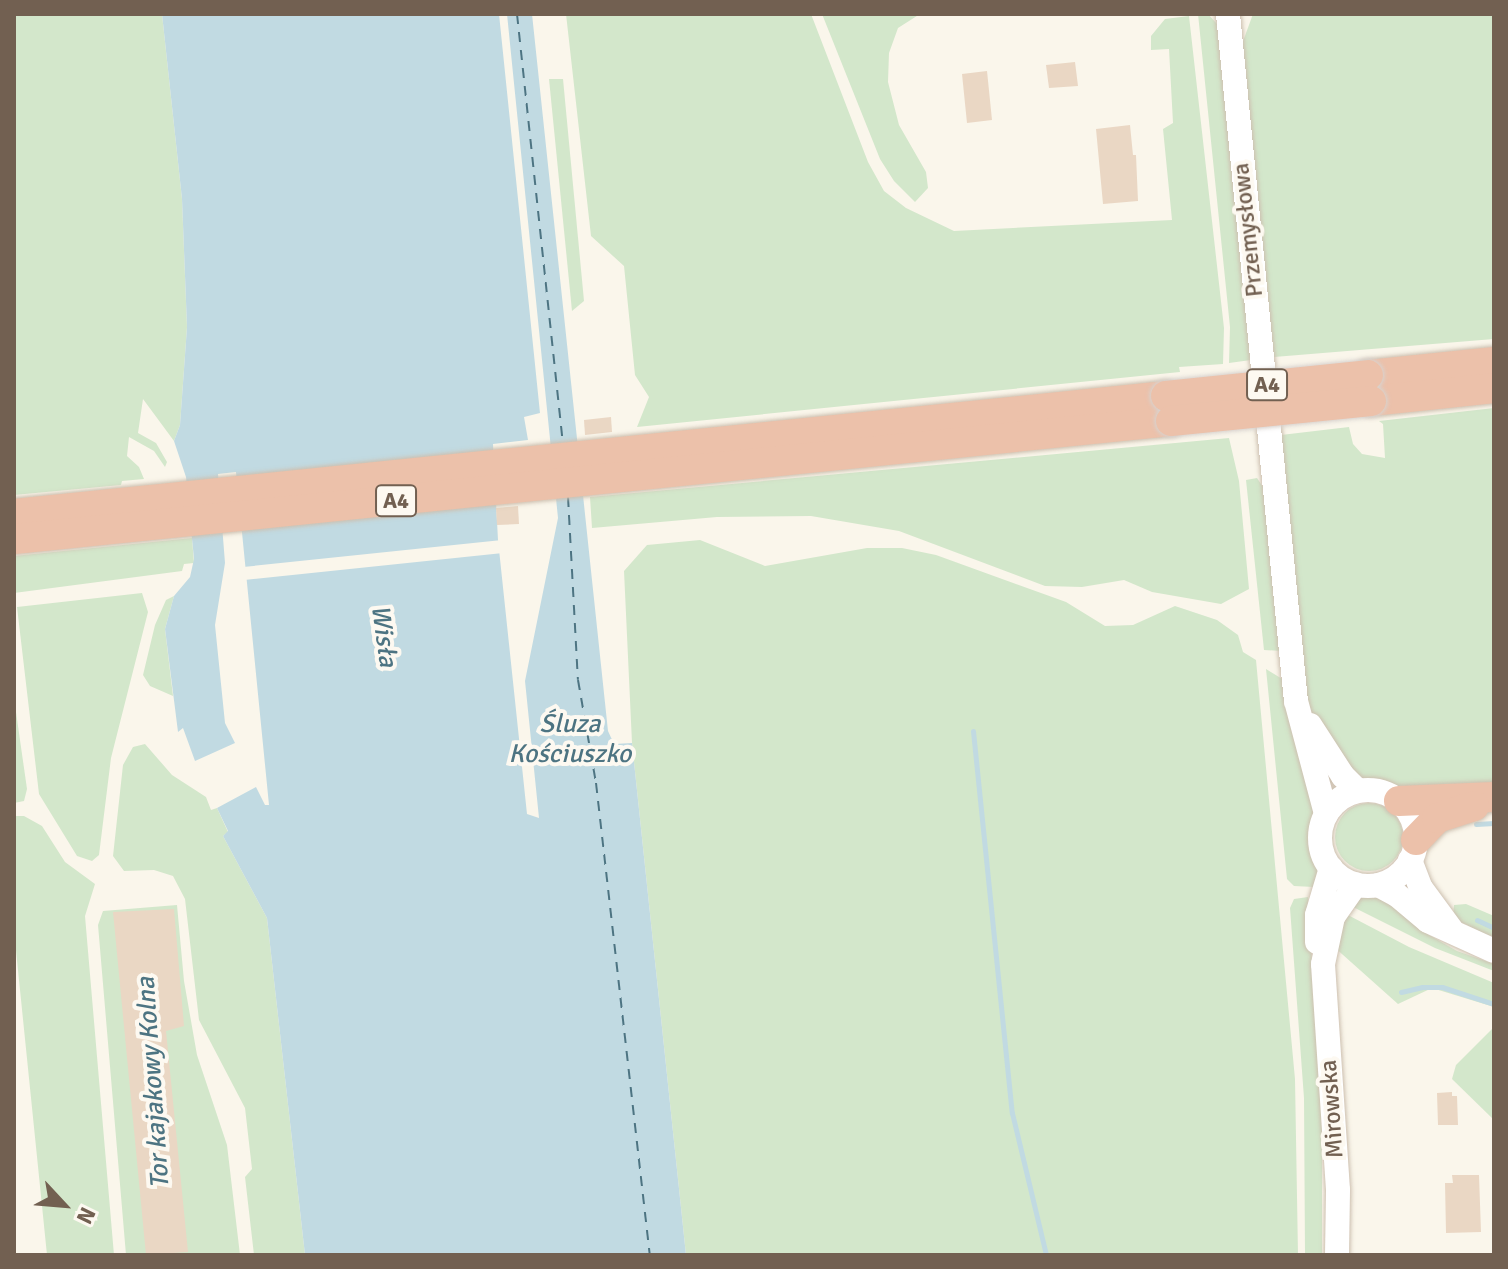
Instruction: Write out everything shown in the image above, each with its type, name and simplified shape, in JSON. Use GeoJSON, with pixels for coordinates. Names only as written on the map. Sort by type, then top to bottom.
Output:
{"type":"FeatureCollection","features":[{"type":"Feature","properties":{"kind":"highway","name":"A4"},"geometry":{"type":"LineString","coordinates":[[1370,388],[1494,362]]}},
{"type":"Feature","properties":{"kind":"highway","name":"A4"},"geometry":{"type":"LineString","coordinates":[[14,539],[128,515],[1169,408],[1370,388],[1494,388]]}},
{"type":"Feature","properties":{"kind":"highway","name":"A4"},"geometry":{"type":"LineString","coordinates":[[14,514],[128,515]]}},
{"type":"Feature","properties":{"kind":"highway"},"geometry":{"type":"LineString","coordinates":[[1399,801],[1494,798]]}},
{"type":"Feature","properties":{"kind":"highway"},"geometry":{"type":"LineString","coordinates":[[1413,850],[1437,818],[1494,798]]}},
{"type":"Feature","properties":{"kind":"main road","name":"Przemysłowa"},"geometry":{"type":"LineString","coordinates":[[1228,14],[1296,701]]}},
{"type":"Feature","properties":{"kind":"main road"},"geometry":{"type":"LineString","coordinates":[[1296,701],[1343,776],[1358,791]]}},
{"type":"Feature","properties":{"kind":"main road"},"geometry":{"type":"LineString","coordinates":[[1296,701],[1326,814],[1321,842],[1331,868],[1397,895],[1428,921],[1494,951]]}},
{"type":"Feature","properties":{"kind":"main road"},"geometry":{"type":"LineString","coordinates":[[1326,814],[1334,804],[1358,791],[1380,791],[1399,801],[1414,823],[1413,850],[1421,888],[1452,930]]}},
{"type":"Feature","properties":{"kind":"main road"},"geometry":{"type":"LineString","coordinates":[[1367,884],[1397,876],[1413,850]]}},
{"type":"Feature","properties":{"kind":"main road","name":"Mirowska"},"geometry":{"type":"LineString","coordinates":[[1331,868],[1315,923],[1323,964],[1338,1190],[1337,1255]]}},
{"type":"Feature","properties":{"kind":"main road","name":"Mirowska"},"geometry":{"type":"LineString","coordinates":[[1323,964],[1333,917],[1367,884]]}},
{"type":"Feature","properties":{"kind":"green space"},"geometry":{"type":"Polygon","coordinates":[[[14,14],[162,14],[182,199],[187,327],[180,425],[174,441],[143,399],[138,433],[156,443],[167,462],[165,467],[154,451],[129,437],[127,456],[139,467],[144,479],[122,481],[121,485],[14,495],[14,14]]]}},
{"type":"Feature","properties":{"kind":"green space"},"geometry":{"type":"Polygon","coordinates":[[[566,14],[811,14],[868,162],[884,191],[906,208],[954,231],[1172,220],[1163,129],[1173,123],[1169,49],[1151,50],[1151,36],[1165,19],[1189,16],[1224,328],[1223,364],[1179,367],[1180,372],[637,427],[649,397],[635,375],[624,266],[591,236],[566,14]]]}},
{"type":"Feature","properties":{"kind":"green space"},"geometry":{"type":"Polygon","coordinates":[[[822,14],[920,14],[898,28],[889,53],[888,82],[899,125],[926,172],[928,188],[915,202],[894,181],[880,159],[822,14]]]}},
{"type":"Feature","properties":{"kind":"green space"},"geometry":{"type":"Polygon","coordinates":[[[1198,14],[1208,14],[1217,24],[1251,360],[1229,363],[1230,327],[1198,14]]]}},
{"type":"Feature","properties":{"kind":"green space"},"geometry":{"type":"Polygon","coordinates":[[[1253,14],[1494,14],[1494,339],[1274,357],[1242,44],[1253,14]]]}},
{"type":"Feature","properties":{"kind":"green space"},"geometry":{"type":"Polygon","coordinates":[[[549,79],[563,79],[584,301],[572,311],[549,79]]]}},
{"type":"Feature","properties":{"kind":"green space"},"geometry":{"type":"Polygon","coordinates":[[[1494,408],[1494,790],[1397,787],[1360,779],[1314,720],[1305,694],[1281,435],[1349,427],[1353,444],[1362,454],[1385,458],[1383,424],[1379,421],[1494,408]]]}},
{"type":"Feature","properties":{"kind":"green space"},"geometry":{"type":"Polygon","coordinates":[[[1229,438],[1239,481],[1249,589],[1221,604],[1152,592],[1124,580],[1082,587],[1045,586],[899,531],[811,516],[717,517],[592,528],[590,497],[1229,438]]]}},
{"type":"Feature","properties":{"kind":"green space"},"geometry":{"type":"Polygon","coordinates":[[[1257,478],[1265,490],[1282,651],[1264,650],[1246,480],[1257,478]]]}},
{"type":"Feature","properties":{"kind":"green space"},"geometry":{"type":"Polygon","coordinates":[[[192,538],[194,563],[184,564],[182,571],[14,593],[14,556],[192,538]]]}},
{"type":"Feature","properties":{"kind":"green space"},"geometry":{"type":"Polygon","coordinates":[[[700,540],[765,566],[867,548],[902,548],[936,555],[1066,602],[1105,626],[1133,625],[1175,606],[1217,620],[1238,635],[1243,652],[1256,660],[1295,1079],[1298,1255],[686,1255],[632,743],[624,571],[647,545],[700,540]]]}},
{"type":"Feature","properties":{"kind":"green space"},"geometry":{"type":"Polygon","coordinates":[[[142,593],[148,612],[111,758],[99,855],[92,861],[77,856],[39,794],[17,607],[142,593]]]}},
{"type":"Feature","properties":{"kind":"green space"},"geometry":{"type":"Polygon","coordinates":[[[174,596],[165,629],[173,696],[150,686],[143,675],[155,625],[166,600],[174,596]]]}},
{"type":"Feature","properties":{"kind":"green space"},"geometry":{"type":"Polygon","coordinates":[[[1266,669],[1284,680],[1319,807],[1313,838],[1320,875],[1314,887],[1294,886],[1287,879],[1266,669]]]}},
{"type":"Feature","properties":{"kind":"green space"},"geometry":{"type":"Polygon","coordinates":[[[14,698],[27,789],[24,801],[14,803],[14,698]]]}},
{"type":"Feature","properties":{"kind":"green space"},"geometry":{"type":"Polygon","coordinates":[[[145,744],[172,775],[206,797],[211,810],[217,808],[228,832],[223,836],[267,918],[305,1255],[254,1255],[245,1177],[252,1169],[245,1108],[199,1020],[185,899],[173,876],[154,870],[124,871],[113,856],[123,765],[133,747],[145,744]]]}},
{"type":"Feature","properties":{"kind":"green space"},"geometry":{"type":"Polygon","coordinates":[[[1362,803],[1376,803],[1388,808],[1398,818],[1403,837],[1398,856],[1388,866],[1376,871],[1362,871],[1350,866],[1340,856],[1335,844],[1335,830],[1340,818],[1350,808],[1362,803]]]}},
{"type":"Feature","properties":{"kind":"green space"},"geometry":{"type":"Polygon","coordinates":[[[14,816],[24,816],[42,826],[65,862],[95,884],[85,916],[114,1255],[47,1255],[14,931],[14,816]]]}},
{"type":"Feature","properties":{"kind":"green space"},"geometry":{"type":"Polygon","coordinates":[[[1369,893],[1395,901],[1429,935],[1457,951],[1494,964],[1494,971],[1435,948],[1347,904],[1360,894],[1369,893]]]}},
{"type":"Feature","properties":{"kind":"green space"},"geometry":{"type":"Polygon","coordinates":[[[1308,897],[1322,1130],[1322,1255],[1305,1255],[1304,1098],[1290,908],[1294,899],[1308,897]]]}},
{"type":"Feature","properties":{"kind":"green space"},"geometry":{"type":"Polygon","coordinates":[[[1466,904],[1494,916],[1494,939],[1453,918],[1454,905],[1466,904]]]}},
{"type":"Feature","properties":{"kind":"green space"},"geometry":{"type":"Polygon","coordinates":[[[177,905],[184,981],[197,1055],[227,1145],[240,1255],[126,1255],[98,925],[103,911],[177,905]]]}},
{"type":"Feature","properties":{"kind":"green space"},"geometry":{"type":"Polygon","coordinates":[[[1346,914],[1409,947],[1494,983],[1494,1007],[1432,988],[1398,1004],[1333,946],[1346,914]]]}},
{"type":"Feature","properties":{"kind":"green space"},"geometry":{"type":"Polygon","coordinates":[[[1494,1027],[1494,1120],[1452,1079],[1456,1065],[1494,1027]]]}},
{"type":"Feature","properties":{"kind":"water"},"geometry":{"type":"Polygon","coordinates":[[[162,14],[499,14],[540,413],[524,417],[528,440],[493,444],[498,540],[527,814],[539,818],[525,681],[558,518],[507,14],[532,14],[608,731],[614,744],[632,743],[686,1255],[305,1255],[267,918],[223,836],[228,831],[217,808],[256,787],[265,805],[269,805],[236,472],[218,474],[225,563],[215,625],[225,723],[235,743],[195,761],[183,728],[178,732],[165,629],[174,596],[190,577],[194,559],[186,477],[174,441],[180,425],[187,327],[182,199],[162,14]]]}},
{"type":"Feature","properties":{"kind":"pier"},"geometry":{"type":"Polygon","coordinates":[[[502,540],[503,553],[244,580],[243,567],[502,540]]]}},
{"type":"Feature","properties":{"kind":"building"},"geometry":{"type":"Polygon","coordinates":[[[1075,62],[1078,86],[1049,88],[1046,65],[1075,62]]]}},
{"type":"Feature","properties":{"kind":"building"},"geometry":{"type":"Polygon","coordinates":[[[987,71],[992,120],[967,123],[962,74],[987,71]]]}},
{"type":"Feature","properties":{"kind":"building"},"geometry":{"type":"Polygon","coordinates":[[[1130,125],[1133,155],[1136,155],[1138,201],[1103,204],[1096,129],[1130,125]]]}},
{"type":"Feature","properties":{"kind":"building"},"geometry":{"type":"Polygon","coordinates":[[[611,417],[612,432],[585,435],[584,420],[611,417]]]}},
{"type":"Feature","properties":{"kind":"building"},"geometry":{"type":"Polygon","coordinates":[[[518,506],[519,524],[497,525],[496,508],[518,506]]]}},
{"type":"Feature","properties":{"kind":"building"},"geometry":{"type":"Polygon","coordinates":[[[174,909],[184,1026],[166,1031],[188,1252],[146,1255],[113,912],[174,909]]]}},
{"type":"Feature","properties":{"kind":"building"},"geometry":{"type":"Polygon","coordinates":[[[1452,1092],[1452,1096],[1457,1096],[1458,1125],[1438,1125],[1437,1093],[1452,1092]]]}},
{"type":"Feature","properties":{"kind":"building"},"geometry":{"type":"Polygon","coordinates":[[[1452,1175],[1479,1175],[1481,1232],[1446,1233],[1445,1183],[1453,1183],[1452,1175]]]}},
{"type":"Feature","properties":{"kind":"waterway"},"geometry":{"type":"LineString","coordinates":[[973,731],[1012,1113],[1046,1255]]}},
{"type":"Feature","properties":{"kind":"waterway"},"geometry":{"type":"LineString","coordinates":[[1476,824],[1494,823]]}},
{"type":"Feature","properties":{"kind":"waterway"},"geometry":{"type":"LineString","coordinates":[[1477,920],[1494,928]]}},
{"type":"Feature","properties":{"kind":"waterway"},"geometry":{"type":"LineString","coordinates":[[1401,992],[1422,987],[1442,987],[1494,1004]]}},
{"type":"Feature","properties":{"kind":"ferry route"},"geometry":{"type":"LineString","coordinates":[[517,14],[563,443]]}},
{"type":"Feature","properties":{"kind":"ferry route"},"geometry":{"type":"LineString","coordinates":[[568,497],[578,680],[596,783],[650,1255]]}},
{"type":"Feature","properties":{"kind":"water label","name":"Wisła"},"geometry":{"type":"Point","coordinates":[383,636]}},
{"type":"Feature","properties":{"kind":"water label","name":"Śluza Kościuszko"},"geometry":{"type":"Point","coordinates":[570,740]}},
{"type":"Feature","properties":{"kind":"water label","name":"Tor kajakowy Kolna"},"geometry":{"type":"Point","coordinates":[154,1083]}}]}
